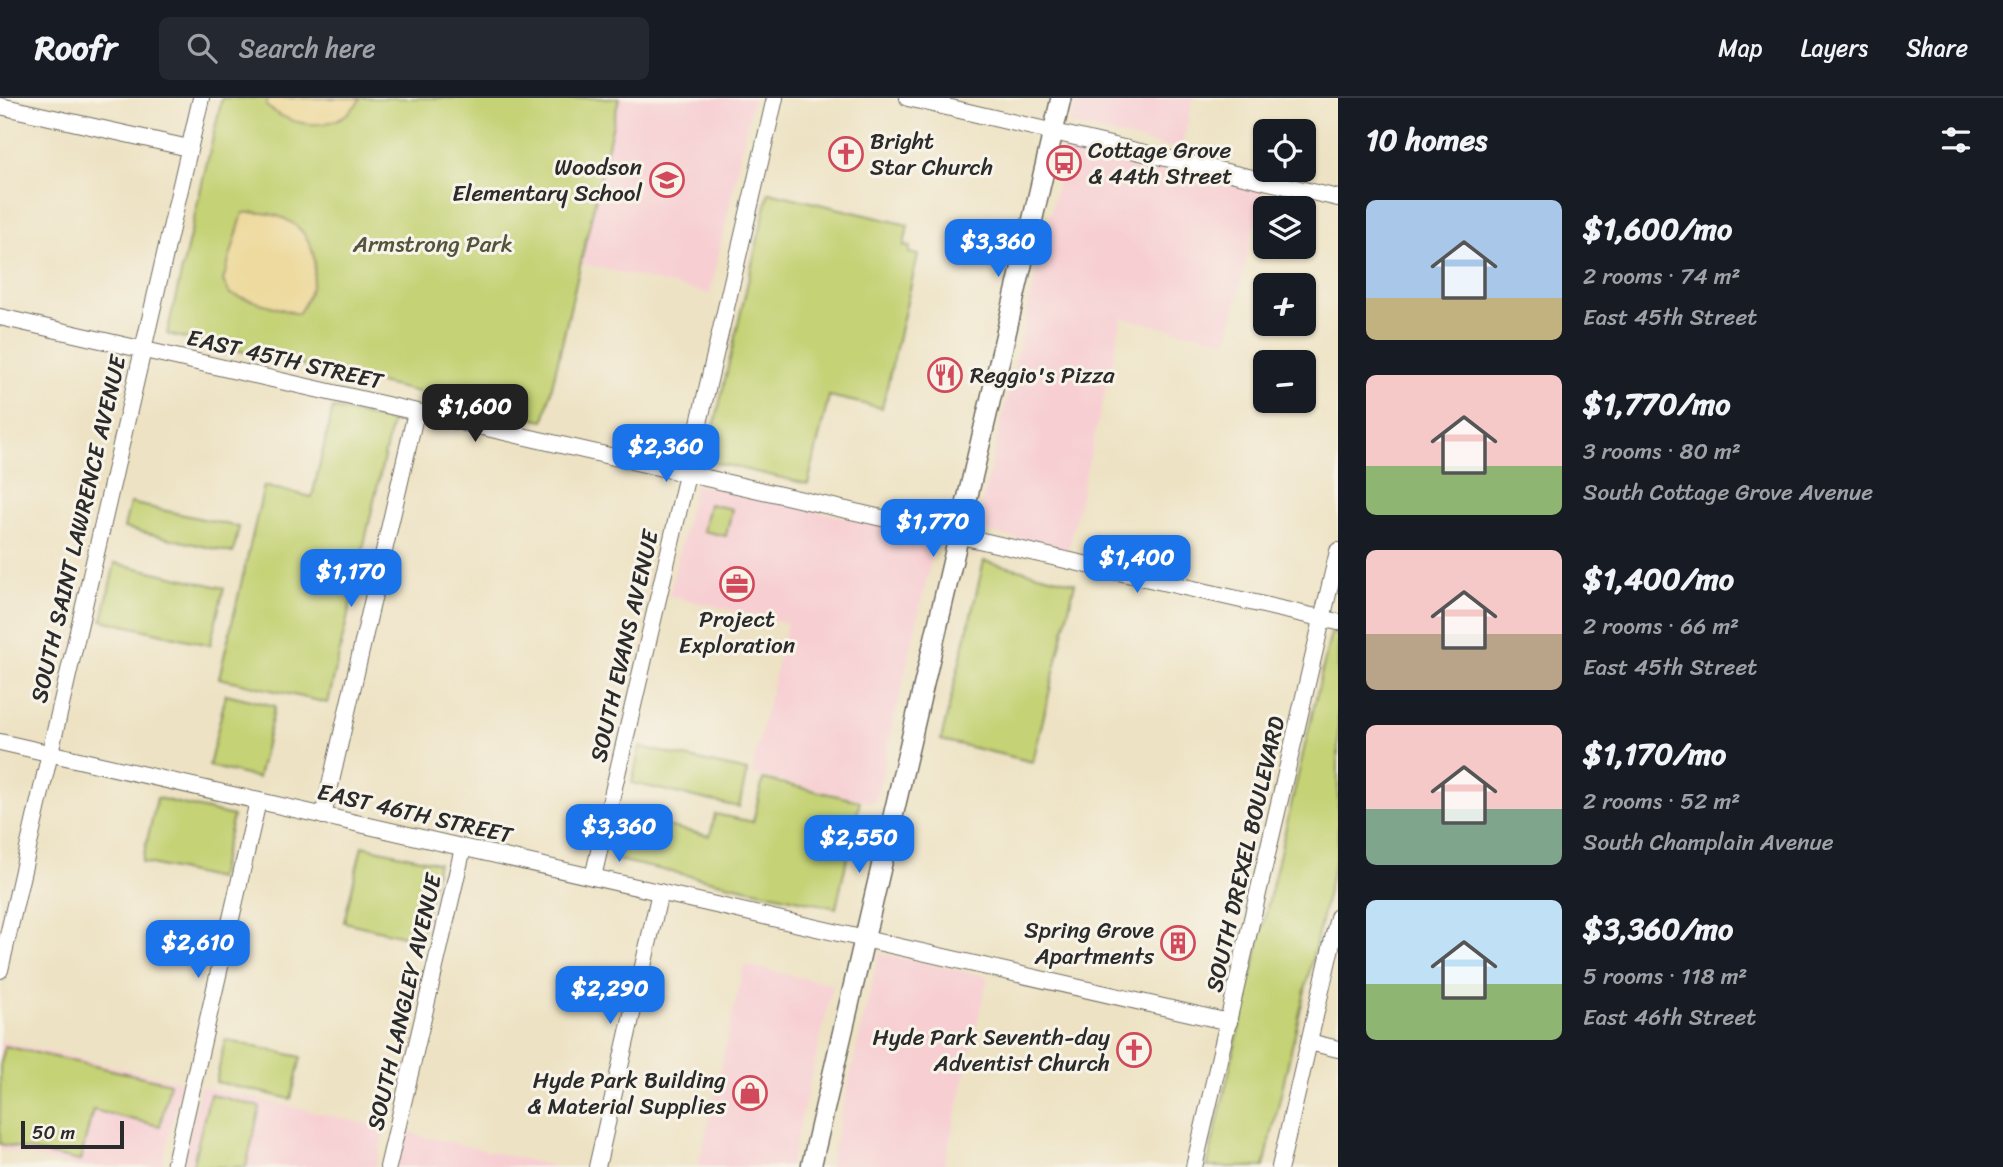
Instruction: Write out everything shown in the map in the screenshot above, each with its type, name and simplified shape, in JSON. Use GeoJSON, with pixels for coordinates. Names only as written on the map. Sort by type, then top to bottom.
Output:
{"type":"FeatureCollection","features":[{"type":"Feature","properties":{"kind":"main road"},"geometry":{"type":"LineString","coordinates":[[811,1167],[1061,98]]}},
{"type":"Feature","properties":{"kind":"street","name":"SOUTH SAINT LAWRENCE AVENUE"},"geometry":{"type":"LineString","coordinates":[[0,970],[201,98]]}},
{"type":"Feature","properties":{"kind":"street","name":"SOUTH EVANS AVENUE"},"geometry":{"type":"LineString","coordinates":[[593,877],[775,98]]}},
{"type":"Feature","properties":{"kind":"street"},"geometry":{"type":"LineString","coordinates":[[908,98],[1338,198]]}},
{"type":"Feature","properties":{"kind":"street"},"geometry":{"type":"LineString","coordinates":[[0,106],[189,148]]}},
{"type":"Feature","properties":{"kind":"street","name":"EAST 45TH STREET"},"geometry":{"type":"LineString","coordinates":[[0,317],[1331,620]]}},
{"type":"Feature","properties":{"kind":"street"},"geometry":{"type":"LineString","coordinates":[[323,816],[416,412]]}},
{"type":"Feature","properties":{"kind":"street","name":"SOUTH DREXEL BOULEVARD"},"geometry":{"type":"LineString","coordinates":[[1194,1167],[1331,620],[1338,551]]}},
{"type":"Feature","properties":{"kind":"street","name":"EAST 46TH STREET"},"geometry":{"type":"LineString","coordinates":[[0,742],[1229,1022]]}},
{"type":"Feature","properties":{"kind":"street"},"geometry":{"type":"LineString","coordinates":[[174,1167],[258,801]]}},
{"type":"Feature","properties":{"kind":"street","name":"SOUTH LANGLEY AVENUE"},"geometry":{"type":"LineString","coordinates":[[388,1167],[463,848]]}},
{"type":"Feature","properties":{"kind":"street"},"geometry":{"type":"LineString","coordinates":[[597,1167],[660,892]]}},
{"type":"Feature","properties":{"kind":"street"},"geometry":{"type":"LineString","coordinates":[[1280,1167],[1338,917]]}},
{"type":"Feature","properties":{"kind":"street"},"geometry":{"type":"LineString","coordinates":[[1309,1042],[1338,1049]]}},
{"type":"Feature","properties":{"kind":"shaded area","name":"Woodson Elementary School"},"geometry":{"type":"Polygon","coordinates":[[[619,98],[753,98],[710,294],[580,263],[619,98]]]}},
{"type":"Feature","properties":{"kind":"shaded area"},"geometry":{"type":"Polygon","coordinates":[[[1076,98],[1193,98],[1181,150],[1070,124],[1076,98]]]}},
{"type":"Feature","properties":{"kind":"shaded area"},"geometry":{"type":"Polygon","coordinates":[[[1067,143],[1263,189],[1261,196],[1253,196],[1253,231],[1227,341],[1122,318],[1068,551],[976,529],[1067,143]]]}},
{"type":"Feature","properties":{"kind":"shaded area"},"geometry":{"type":"Polygon","coordinates":[[[695,484],[936,538],[875,803],[751,774],[787,623],[669,596],[695,484]]]}},
{"type":"Feature","properties":{"kind":"shaded area"},"geometry":{"type":"Polygon","coordinates":[[[879,953],[988,977],[944,1165],[949,1167],[829,1167],[879,953]]]}},
{"type":"Feature","properties":{"kind":"shaded area"},"geometry":{"type":"Polygon","coordinates":[[[744,965],[833,985],[790,1167],[698,1167],[744,965]]]}},
{"type":"Feature","properties":{"kind":"shaded area"},"geometry":{"type":"Polygon","coordinates":[[[0,1041],[182,1082],[161,1167],[75,1167],[0,1149],[0,1041]]]}},
{"type":"Feature","properties":{"kind":"shaded area"},"geometry":{"type":"Polygon","coordinates":[[[200,1086],[385,1128],[376,1167],[183,1167],[200,1086]]]}},
{"type":"Feature","properties":{"kind":"shaded area"},"geometry":{"type":"Polygon","coordinates":[[[405,1132],[493,1152],[558,1167],[397,1167],[405,1132]]]}},
{"type":"Feature","properties":{"kind":"green space","name":"Armstrong Park"},"geometry":{"type":"Polygon","coordinates":[[[222,98],[619,98],[544,421],[167,334],[222,98]]]}},
{"type":"Feature","properties":{"kind":"green space"},"geometry":{"type":"Polygon","coordinates":[[[769,192],[908,225],[904,246],[910,247],[909,253],[918,255],[882,408],[829,396],[808,484],[708,461],[707,457],[769,192]]]}},
{"type":"Feature","properties":{"kind":"green space"},"geometry":{"type":"Polygon","coordinates":[[[333,408],[392,422],[328,703],[219,678],[264,486],[312,497],[333,408]]]}},
{"type":"Feature","properties":{"kind":"green space"},"geometry":{"type":"Polygon","coordinates":[[[130,503],[239,527],[233,553],[124,528],[130,503]]]}},
{"type":"Feature","properties":{"kind":"green space"},"geometry":{"type":"Polygon","coordinates":[[[709,504],[732,509],[726,536],[703,531],[709,504]]]}},
{"type":"Feature","properties":{"kind":"green space"},"geometry":{"type":"Polygon","coordinates":[[[984,561],[1075,583],[1033,762],[941,740],[984,561]]]}},
{"type":"Feature","properties":{"kind":"green space"},"geometry":{"type":"Polygon","coordinates":[[[115,563],[224,588],[210,645],[102,620],[115,563]]]}},
{"type":"Feature","properties":{"kind":"green space"},"geometry":{"type":"Polygon","coordinates":[[[1331,633],[1338,635],[1338,848],[1264,1167],[1207,1167],[1331,633]]]}},
{"type":"Feature","properties":{"kind":"green space"},"geometry":{"type":"Polygon","coordinates":[[[226,694],[275,706],[258,778],[209,766],[226,694]]]}},
{"type":"Feature","properties":{"kind":"green space"},"geometry":{"type":"Polygon","coordinates":[[[640,747],[747,771],[739,807],[632,783],[640,747]]]}},
{"type":"Feature","properties":{"kind":"green space"},"geometry":{"type":"Polygon","coordinates":[[[763,779],[860,801],[836,908],[613,859],[623,816],[710,836],[715,814],[753,822],[763,779]]]}},
{"type":"Feature","properties":{"kind":"green space"},"geometry":{"type":"Polygon","coordinates":[[[157,798],[233,816],[218,879],[142,862],[157,798]]]}},
{"type":"Feature","properties":{"kind":"green space"},"geometry":{"type":"Polygon","coordinates":[[[362,846],[438,863],[420,940],[344,922],[362,846]]]}},
{"type":"Feature","properties":{"kind":"green space"},"geometry":{"type":"Polygon","coordinates":[[[225,1040],[301,1057],[291,1099],[216,1082],[225,1040]]]}},
{"type":"Feature","properties":{"kind":"green space"},"geometry":{"type":"Polygon","coordinates":[[[5,1046],[170,1083],[160,1126],[93,1110],[80,1161],[0,1144],[0,1066],[5,1046]]]}},
{"type":"Feature","properties":{"kind":"green space"},"geometry":{"type":"Polygon","coordinates":[[[210,1094],[260,1107],[246,1167],[192,1167],[210,1094]]]}},
{"type":"Feature","properties":{"kind":"sand"},"geometry":{"type":"Polygon","coordinates":[[[268,98],[361,98],[352,110],[341,118],[316,124],[290,120],[278,114],[266,106],[268,98]]]}},
{"type":"Feature","properties":{"kind":"sand"},"geometry":{"type":"Polygon","coordinates":[[[243,213],[266,213],[284,219],[299,228],[309,242],[314,258],[314,276],[309,295],[298,314],[230,294],[223,281],[243,213]]]}},
{"type":"Feature","properties":{"kind":"place","name":"Bright Star Church"},"geometry":{"type":"Point","coordinates":[846,154]}},
{"type":"Feature","properties":{"kind":"place","name":"Cottage Grove & 44th Street"},"geometry":{"type":"Point","coordinates":[1064,163]}},
{"type":"Feature","properties":{"kind":"place","name":"Woodson Elementary School"},"geometry":{"type":"Point","coordinates":[667,180]}},
{"type":"Feature","properties":{"kind":"place","name":"Reggio's Pizza"},"geometry":{"type":"Point","coordinates":[945,375]}},
{"type":"Feature","properties":{"kind":"place","name":"Project Exploration"},"geometry":{"type":"Point","coordinates":[737,584]}},
{"type":"Feature","properties":{"kind":"place","name":"Spring Grove Apartments"},"geometry":{"type":"Point","coordinates":[1178,943]}},
{"type":"Feature","properties":{"kind":"place","name":"Hyde Park Seventh-day Adventist Church"},"geometry":{"type":"Point","coordinates":[1134,1050]}},
{"type":"Feature","properties":{"kind":"place","name":"Hyde Park Building & Material Supplies"},"geometry":{"type":"Point","coordinates":[750,1093]}}]}
